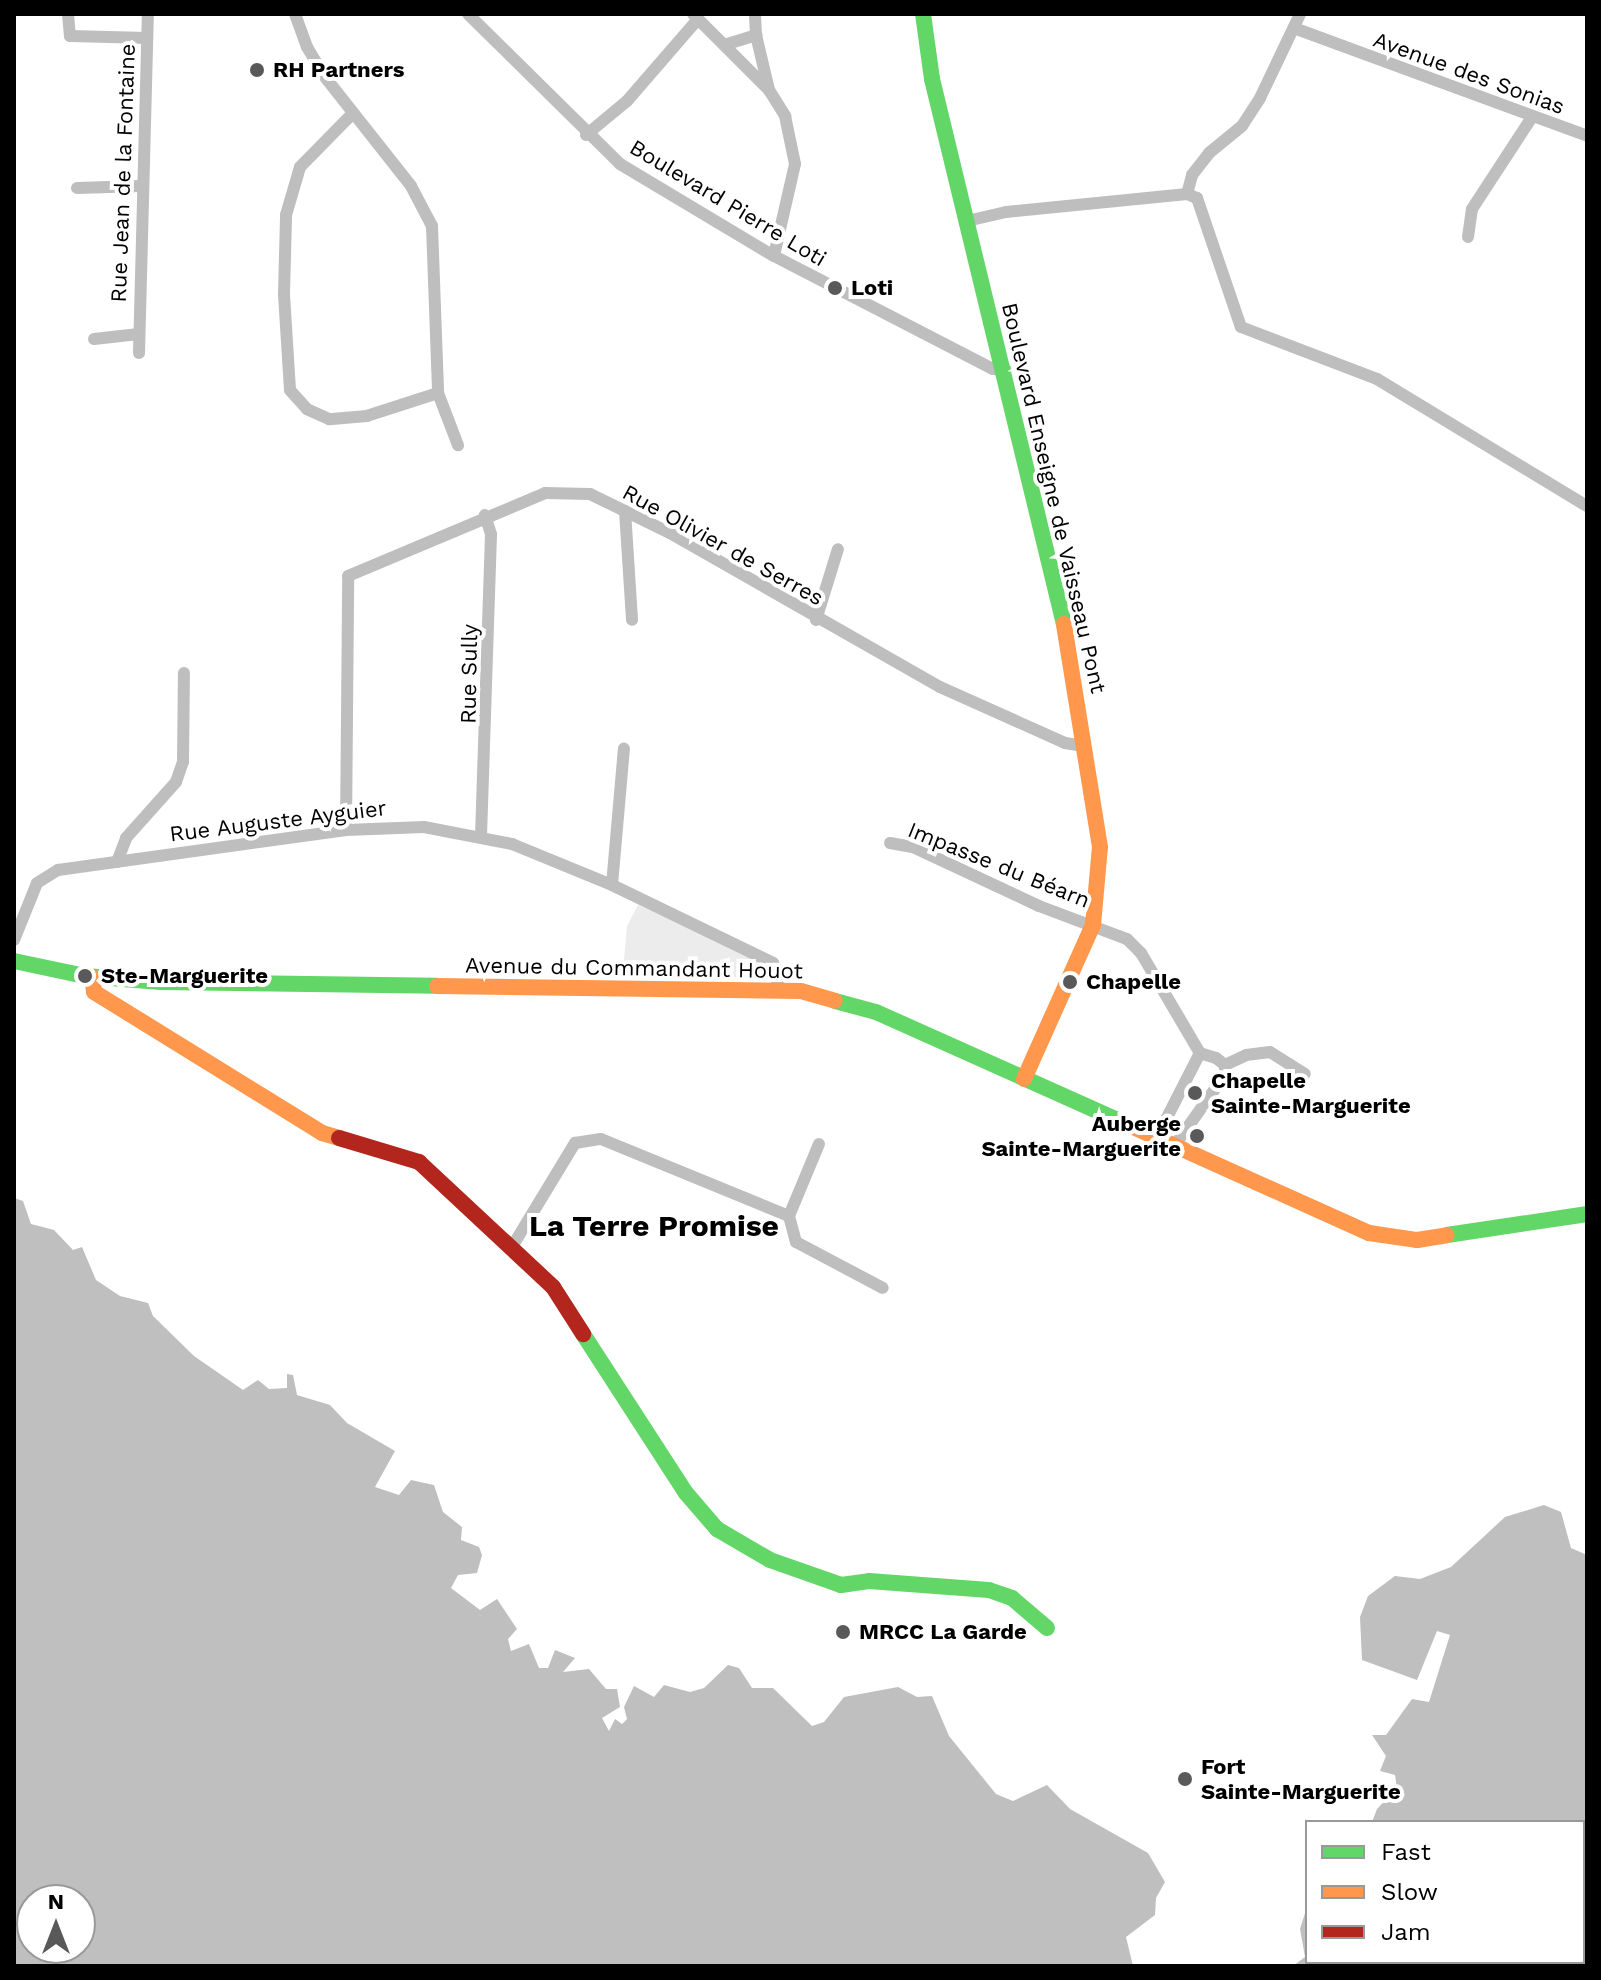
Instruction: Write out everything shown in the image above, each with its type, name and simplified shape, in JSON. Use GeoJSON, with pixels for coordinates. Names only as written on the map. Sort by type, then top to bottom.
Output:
{"type":"FeatureCollection","features":[{"type":"Feature","properties":{"kind":"street"},"geometry":{"type":"LineString","coordinates":[[68,14],[70,36],[147,38]]}},
{"type":"Feature","properties":{"kind":"street","name":"Rue Jean de la Fontaine"},"geometry":{"type":"LineString","coordinates":[[139,353],[148,14]]}},
{"type":"Feature","properties":{"kind":"street"},"geometry":{"type":"LineString","coordinates":[[295,14],[307,47],[352,114],[411,186],[432,226],[438,393],[458,445]]}},
{"type":"Feature","properties":{"kind":"street","name":"Boulevard Pierre Loti"},"geometry":{"type":"LineString","coordinates":[[468,14],[586,135],[620,164],[774,256],[951,348],[1006,370]]}},
{"type":"Feature","properties":{"kind":"street"},"geometry":{"type":"LineString","coordinates":[[755,14],[756,35],[769,90]]}},
{"type":"Feature","properties":{"kind":"street","name":"Boulevard Enseigne de Vaisseau Pont"},"geometry":{"type":"LineString","coordinates":[[923,14],[932,79],[1006,370],[1069,643],[1101,872],[1093,925],[1024,1079]]}},
{"type":"Feature","properties":{"kind":"street"},"geometry":{"type":"LineString","coordinates":[[1187,194],[1192,175],[1209,153],[1242,126],[1300,14]]}},
{"type":"Feature","properties":{"kind":"street"},"geometry":{"type":"LineString","coordinates":[[586,135],[627,101],[695,17],[769,90],[785,116],[795,164],[774,256]]}},
{"type":"Feature","properties":{"kind":"street","name":"Avenue des Sonias"},"geometry":{"type":"LineString","coordinates":[[1294,28],[1587,136]]}},
{"type":"Feature","properties":{"kind":"street"},"geometry":{"type":"LineString","coordinates":[[724,45],[756,35]]}},
{"type":"Feature","properties":{"kind":"street"},"geometry":{"type":"LineString","coordinates":[[352,114],[300,167],[286,215],[284,294],[290,390],[307,409],[329,419],[367,416],[438,393]]}},
{"type":"Feature","properties":{"kind":"street"},"geometry":{"type":"LineString","coordinates":[[1468,237],[1472,209],[1532,117]]}},
{"type":"Feature","properties":{"kind":"street"},"geometry":{"type":"LineString","coordinates":[[77,188],[142,186]]}},
{"type":"Feature","properties":{"kind":"street"},"geometry":{"type":"LineString","coordinates":[[967,221],[1006,212],[1187,194],[1197,198],[1241,327],[1377,379],[1587,506]]}},
{"type":"Feature","properties":{"kind":"street","name":"Rue Jean de la Fontaine"},"geometry":{"type":"LineString","coordinates":[[94,339],[139,334]]}},
{"type":"Feature","properties":{"kind":"street","name":"Rue Olivier de Serres"},"geometry":{"type":"LineString","coordinates":[[346,830],[348,576],[485,515],[545,493],[569,491],[625,511],[940,687],[1065,743],[1084,746]]}},
{"type":"Feature","properties":{"kind":"street"},"geometry":{"type":"LineString","coordinates":[[625,511],[632,620]]}},
{"type":"Feature","properties":{"kind":"street","name":"Rue Sully"},"geometry":{"type":"LineString","coordinates":[[481,836],[491,534],[485,515]]}},
{"type":"Feature","properties":{"kind":"street"},"geometry":{"type":"LineString","coordinates":[[816,620],[838,549]]}},
{"type":"Feature","properties":{"kind":"street"},"geometry":{"type":"LineString","coordinates":[[117,862],[126,838],[176,782],[183,762],[184,673]]}},
{"type":"Feature","properties":{"kind":"street"},"geometry":{"type":"LineString","coordinates":[[612,885],[624,749]]}},
{"type":"Feature","properties":{"kind":"street","name":"Rue Auguste Ayguier"},"geometry":{"type":"LineString","coordinates":[[14,940],[37,883],[47,876],[117,862],[346,830],[424,827],[481,836],[549,856],[773,963],[779,990]]}},
{"type":"Feature","properties":{"kind":"street","name":"Impasse du Béarn"},"geometry":{"type":"LineString","coordinates":[[890,843],[913,847],[1135,945],[1200,1053]]}},
{"type":"Feature","properties":{"kind":"street","name":"Avenue du Commandant Houot"},"geometry":{"type":"LineString","coordinates":[[14,961],[92,977],[779,990],[824,995],[876,1012],[1386,1237],[1439,1238],[1587,1214]]}},
{"type":"Feature","properties":{"kind":"street"},"geometry":{"type":"LineString","coordinates":[[92,977],[94,992],[322,1133],[419,1162],[553,1287],[686,1493],[717,1529],[770,1560],[841,1585],[869,1581],[989,1590],[1012,1598],[1047,1628]]}},
{"type":"Feature","properties":{"kind":"street"},"geometry":{"type":"LineString","coordinates":[[1157,1137],[1200,1053],[1225,1065],[1270,1052],[1305,1074]]}},
{"type":"Feature","properties":{"kind":"street"},"geometry":{"type":"LineString","coordinates":[[1175,1145],[1222,1084],[1225,1065]]}},
{"type":"Feature","properties":{"kind":"street"},"geometry":{"type":"LineString","coordinates":[[512,1247],[575,1143],[601,1139],[789,1216]]}},
{"type":"Feature","properties":{"kind":"street"},"geometry":{"type":"LineString","coordinates":[[819,1144],[789,1216],[796,1242],[883,1288]]}},
{"type":"Feature","properties":{"kind":"shaded area"},"geometry":{"type":"Polygon","coordinates":[[[638,905],[737,949],[761,964],[761,973],[748,978],[623,971],[627,926],[638,905]]]}},
{"type":"Feature","properties":{"kind":"shaded area"},"geometry":{"type":"Polygon","coordinates":[[[14,1198],[23,1201],[31,1224],[54,1230],[73,1250],[82,1247],[96,1280],[120,1296],[148,1303],[153,1316],[194,1356],[243,1390],[258,1380],[269,1389],[287,1388],[287,1374],[293,1375],[297,1395],[330,1405],[347,1423],[395,1451],[375,1487],[399,1495],[411,1480],[434,1485],[443,1512],[462,1527],[461,1540],[479,1547],[482,1555],[477,1573],[458,1575],[451,1588],[480,1610],[497,1599],[517,1629],[508,1639],[511,1651],[529,1644],[539,1668],[548,1668],[555,1650],[575,1658],[563,1672],[589,1669],[606,1689],[617,1689],[620,1707],[602,1718],[609,1731],[615,1719],[622,1724],[627,1719],[624,1707],[634,1686],[654,1697],[664,1685],[690,1692],[704,1688],[728,1665],[739,1668],[752,1688],[773,1688],[812,1726],[824,1722],[844,1697],[898,1687],[917,1697],[932,1696],[949,1736],[996,1794],[1013,1801],[1047,1785],[1070,1809],[1148,1853],[1165,1882],[1156,1898],[1155,1915],[1126,1937],[1133,1966],[14,1966],[14,1198]]]}},
{"type":"Feature","properties":{"kind":"shaded area"},"geometry":{"type":"Polygon","coordinates":[[[1544,1505],[1561,1512],[1571,1548],[1587,1555],[1587,1966],[1293,1966],[1305,1957],[1305,1964],[1585,1964],[1585,1820],[1373,1820],[1377,1809],[1397,1788],[1395,1775],[1380,1771],[1386,1756],[1372,1735],[1386,1735],[1412,1699],[1429,1702],[1450,1635],[1437,1631],[1417,1680],[1362,1660],[1360,1617],[1368,1596],[1395,1576],[1420,1579],[1451,1567],[1505,1517],[1544,1505]]]}},
{"type":"Feature","properties":{"kind":"shaded area"},"geometry":{"type":"Polygon","coordinates":[[[1305,1913],[1305,1957],[1300,1929],[1305,1913]]]}},
{"type":"Feature","properties":{"kind":"traffic: fast"},"geometry":{"type":"LineString","coordinates":[[923,14],[932,79],[1064,624]]}},
{"type":"Feature","properties":{"kind":"traffic: fast"},"geometry":{"type":"LineString","coordinates":[[14,961],[85,976],[161,982],[437,986]]}},
{"type":"Feature","properties":{"kind":"traffic: fast"},"geometry":{"type":"LineString","coordinates":[[835,1001],[876,1012],[1122,1122]]}},
{"type":"Feature","properties":{"kind":"traffic: fast"},"geometry":{"type":"LineString","coordinates":[[1447,1235],[1587,1214]]}},
{"type":"Feature","properties":{"kind":"traffic: fast"},"geometry":{"type":"LineString","coordinates":[[583,1334],[686,1493],[717,1529],[770,1560],[841,1585],[869,1581],[989,1590],[1012,1598],[1047,1628]]}},
{"type":"Feature","properties":{"kind":"traffic: slow"},"geometry":{"type":"LineString","coordinates":[[1024,1079],[1093,925],[1100,847],[1064,624]]}},
{"type":"Feature","properties":{"kind":"traffic: slow"},"geometry":{"type":"LineString","coordinates":[[92,977],[94,992],[322,1133],[339,1138]]}},
{"type":"Feature","properties":{"kind":"traffic: slow"},"geometry":{"type":"LineString","coordinates":[[437,986],[801,991],[835,1001]]}},
{"type":"Feature","properties":{"kind":"traffic: slow"},"geometry":{"type":"LineString","coordinates":[[1122,1122],[1369,1233],[1417,1240],[1447,1235]]}},
{"type":"Feature","properties":{"kind":"traffic: jam"},"geometry":{"type":"LineString","coordinates":[[339,1138],[419,1162],[553,1287],[583,1334]]}},
{"type":"Feature","properties":{"kind":"place","name":"RH Partners"},"geometry":{"type":"Point","coordinates":[257,70]}},
{"type":"Feature","properties":{"kind":"place","name":"Loti"},"geometry":{"type":"Point","coordinates":[835,288]}},
{"type":"Feature","properties":{"kind":"place","name":"Ste-Marguerite"},"geometry":{"type":"Point","coordinates":[85,976]}},
{"type":"Feature","properties":{"kind":"place","name":"Chapelle"},"geometry":{"type":"Point","coordinates":[1070,982]}},
{"type":"Feature","properties":{"kind":"place","name":"Chapelle Sainte-Marguerite"},"geometry":{"type":"Point","coordinates":[1195,1093]}},
{"type":"Feature","properties":{"kind":"place","name":"Auberge Sainte-Marguerite"},"geometry":{"type":"Point","coordinates":[1197,1136]}},
{"type":"Feature","properties":{"kind":"place","name":"MRCC La Garde"},"geometry":{"type":"Point","coordinates":[843,1632]}},
{"type":"Feature","properties":{"kind":"place","name":"Fort Sainte-Marguerite"},"geometry":{"type":"Point","coordinates":[1185,1779]}},
{"type":"Feature","properties":{"kind":"district","name":"La Terre Promise"},"geometry":{"type":"Point","coordinates":[654,1226]}}]}
